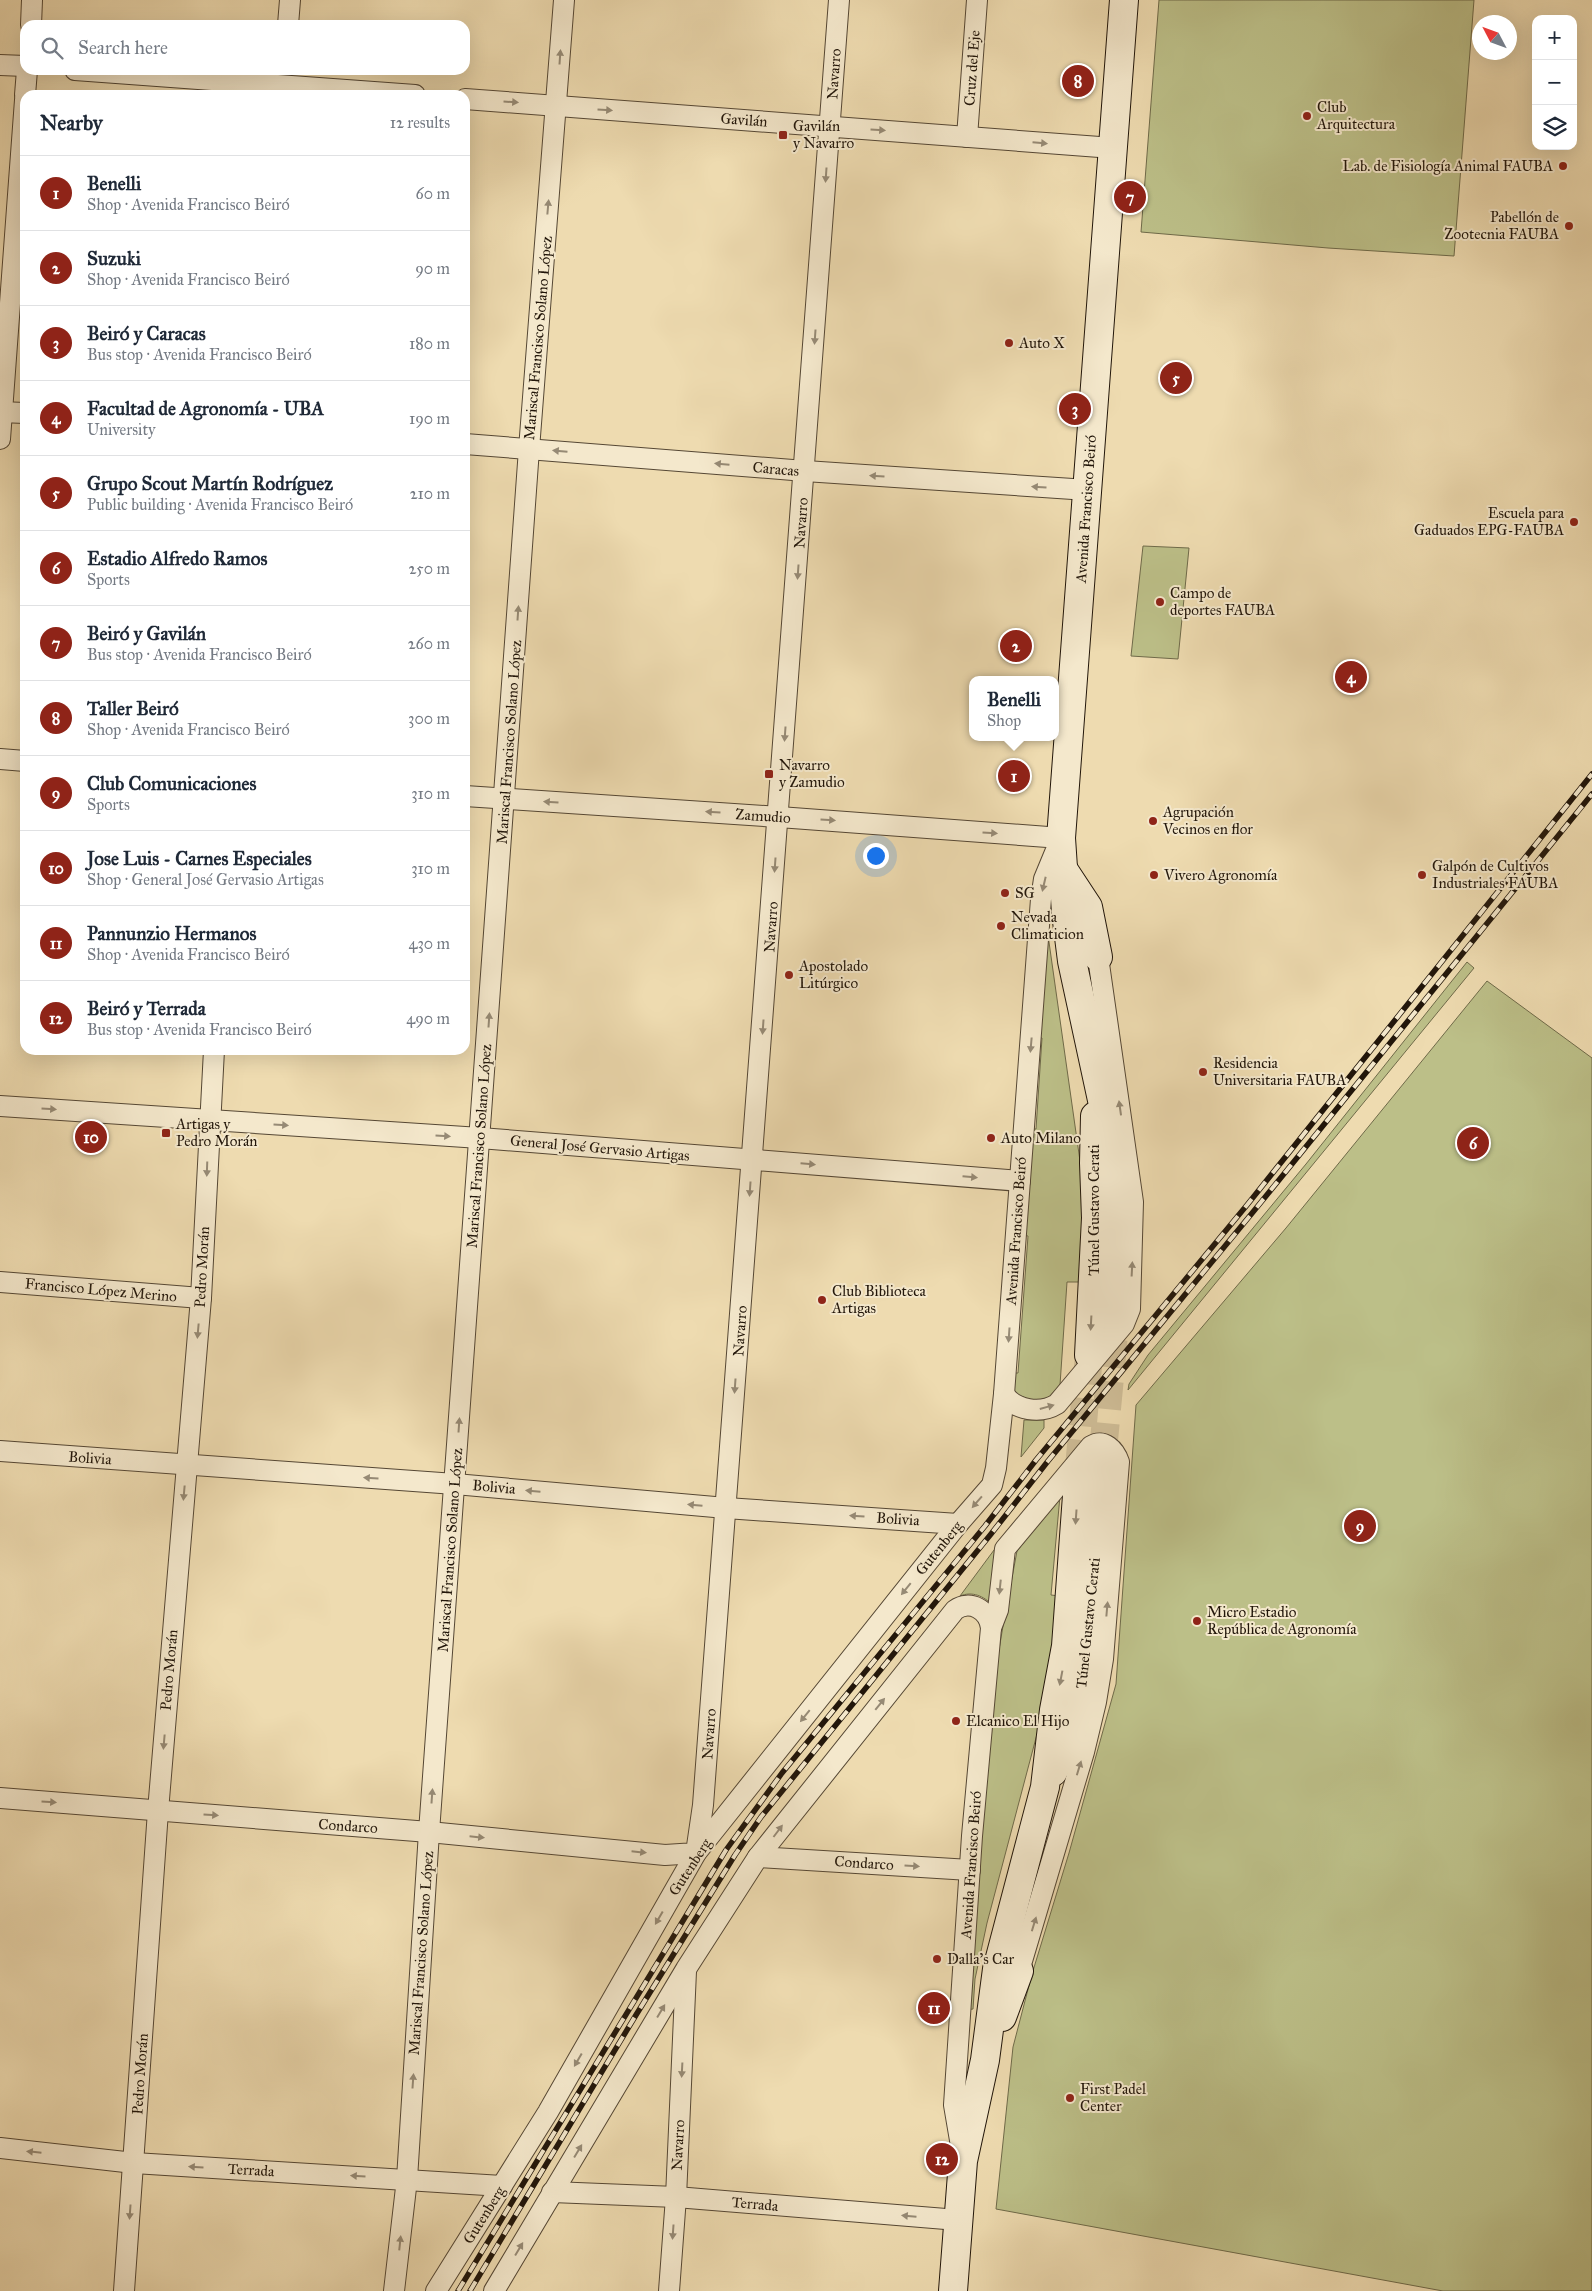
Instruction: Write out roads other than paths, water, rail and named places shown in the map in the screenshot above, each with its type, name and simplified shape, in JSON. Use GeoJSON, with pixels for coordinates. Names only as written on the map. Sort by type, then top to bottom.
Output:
{"type":"FeatureCollection","features":[{"type":"Feature","properties":{"kind":"main road","name":"Avenida Francisco Beiró"},"geometry":{"type":"LineString","coordinates":[[1062,868],[1061,838],[1124,0]]}},
{"type":"Feature","properties":{"kind":"main road"},"geometry":{"type":"LineString","coordinates":[[1062,868],[1088,907],[1098,957]]}},
{"type":"Feature","properties":{"kind":"main road","name":"Túnel Gustavo Cerati"},"geometry":{"type":"LineString","coordinates":[[1062,868],[1072,961],[1096,1065],[1113,1151],[1117,1234],[1115,1324]]}},
{"type":"Feature","properties":{"kind":"main road","name":"Túnel Gustavo Cerati"},"geometry":{"type":"LineString","coordinates":[[1089,1355],[1096,1218],[1094,1163],[1096,1065]]}},
{"type":"Feature","properties":{"kind":"main road","name":"Túnel Gustavo Cerati"},"geometry":{"type":"LineString","coordinates":[[1045,1787],[1071,1737],[1082,1688],[1090,1626],[1103,1451]]}},
{"type":"Feature","properties":{"kind":"main road","name":"Túnel Gustavo Cerati"},"geometry":{"type":"LineString","coordinates":[[985,2060],[997,1969],[1045,1787],[1054,1710],[1066,1646],[1079,1468]]}},
{"type":"Feature","properties":{"kind":"main road"},"geometry":{"type":"LineString","coordinates":[[985,2060],[1019,1971]]}},
{"type":"Feature","properties":{"kind":"main road","name":"Avenida Francisco Beiró"},"geometry":{"type":"LineString","coordinates":[[953,2291],[963,2161],[985,2060]]}},
{"type":"Feature","properties":{"kind":"street"},"geometry":{"type":"LineString","coordinates":[[31,20],[32,0]]}},
{"type":"Feature","properties":{"kind":"street"},"geometry":{"type":"LineString","coordinates":[[288,20],[290,0]]}},
{"type":"Feature","properties":{"kind":"street","name":"Mariscal Francisco Solano López"},"geometry":{"type":"LineString","coordinates":[[394,2291],[407,2179],[429,1832],[529,449],[564,0]]}},
{"type":"Feature","properties":{"kind":"street","name":"Navarro"},"geometry":{"type":"LineString","coordinates":[[696,1853],[703,1805],[840,0]]}},
{"type":"Feature","properties":{"kind":"street","name":"Cruz del Eje"},"geometry":{"type":"LineString","coordinates":[[967,137],[977,0]]}},
{"type":"Feature","properties":{"kind":"street"},"geometry":{"type":"LineString","coordinates":[[0,65],[20,66]]}},
{"type":"Feature","properties":{"kind":"street"},"geometry":{"type":"LineString","coordinates":[[25,90],[27,75]]}},
{"type":"Feature","properties":{"kind":"street"},"geometry":{"type":"LineString","coordinates":[[155,75],[360,90]]}},
{"type":"Feature","properties":{"kind":"street","name":"Gavilán"},"geometry":{"type":"LineString","coordinates":[[470,99],[1113,148]]}},
{"type":"Feature","properties":{"kind":"street"},"geometry":{"type":"LineString","coordinates":[[0,439],[20,165]]}},
{"type":"Feature","properties":{"kind":"street"},"geometry":{"type":"LineString","coordinates":[[1,412],[20,413]]}},
{"type":"Feature","properties":{"kind":"street","name":"Caracas"},"geometry":{"type":"LineString","coordinates":[[470,444],[805,471],[1088,490]]}},
{"type":"Feature","properties":{"kind":"street"},"geometry":{"type":"LineString","coordinates":[[0,759],[20,761]]}},
{"type":"Feature","properties":{"kind":"street","name":"Zamudio"},"geometry":{"type":"LineString","coordinates":[[470,796],[779,816],[1061,838]]}},
{"type":"Feature","properties":{"kind":"street","name":"Avenida Francisco Beiró"},"geometry":{"type":"LineString","coordinates":[[994,1478],[1004,1394],[1041,899],[1044,879],[1061,838]]}},
{"type":"Feature","properties":{"kind":"street"},"geometry":{"type":"LineString","coordinates":[[1004,1394],[1022,1408],[1042,1410],[1057,1404],[1124,1324],[1130,1308],[1133,1202],[1098,957]]}},
{"type":"Feature","properties":{"kind":"street","name":"Pedro Morán"},"geometry":{"type":"LineString","coordinates":[[124,2291],[158,1811],[201,1298],[214,1055]]}},
{"type":"Feature","properties":{"kind":"street","name":"General José Gervasio Artigas"},"geometry":{"type":"LineString","coordinates":[[0,1106],[480,1138],[1020,1181]]}},
{"type":"Feature","properties":{"kind":"street","name":"Francisco López Merino"},"geometry":{"type":"LineString","coordinates":[[0,1282],[201,1298]]}},
{"type":"Feature","properties":{"kind":"street","name":"Avenida Francisco Beiró"},"geometry":{"type":"LineString","coordinates":[[963,2161],[954,2105],[970,1870],[991,1628],[998,1610],[1007,1546],[1091,1446],[1104,1444],[1116,1453],[1119,1462],[1101,1677],[1086,1744],[1019,1971]]}},
{"type":"Feature","properties":{"kind":"street","name":"Bolivia"},"geometry":{"type":"LineString","coordinates":[[0,1452],[455,1484],[726,1508],[958,1524]]}},
{"type":"Feature","properties":{"kind":"street","name":"Gutenberg"},"geometry":{"type":"LineString","coordinates":[[436,2291],[548,2112],[696,1853],[958,1524],[992,1485],[994,1478]]}},
{"type":"Feature","properties":{"kind":"street"},"geometry":{"type":"LineString","coordinates":[[494,2291],[686,1969],[758,1857],[955,1610],[962,1605],[975,1607],[990,1618],[991,1628]]}},
{"type":"Feature","properties":{"kind":"street","name":"Condarco"},"geometry":{"type":"LineString","coordinates":[[0,1798],[429,1832],[665,1855],[696,1853]]}},
{"type":"Feature","properties":{"kind":"street","name":"Condarco"},"geometry":{"type":"LineString","coordinates":[[758,1857],[970,1870]]}},
{"type":"Feature","properties":{"kind":"street","name":"Navarro"},"geometry":{"type":"LineString","coordinates":[[669,2291],[676,2197],[686,1969]]}},
{"type":"Feature","properties":{"kind":"street","name":"Terrada"},"geometry":{"type":"LineString","coordinates":[[0,2148],[134,2163],[502,2186]]}},
{"type":"Feature","properties":{"kind":"street","name":"Terrada"},"geometry":{"type":"LineString","coordinates":[[552,2192],[676,2197],[958,2220]]}},
{"type":"Feature","properties":{"kind":"tunnel"},"geometry":{"type":"LineString","coordinates":[[1103,1451],[1115,1324]]}},
{"type":"Feature","properties":{"kind":"tunnel"},"geometry":{"type":"LineString","coordinates":[[1079,1468],[1089,1355]]}},
{"type":"Feature","properties":{"kind":"railway"},"geometry":{"type":"LineString","coordinates":[[458,2291],[726,1850],[782,1773],[985,1526],[1036,1460],[1247,1205],[1592,774]]}},
{"type":"Feature","properties":{"kind":"railway"},"geometry":{"type":"LineString","coordinates":[[470,2291],[636,2015],[735,1855],[761,1817],[1048,1461],[1592,794]]}},
{"type":"Feature","properties":{"kind":"place","name":"Taller Beiró"},"geometry":{"type":"Point","coordinates":[1078,81]}},
{"type":"Feature","properties":{"kind":"place","name":"Club Arquitectura"},"geometry":{"type":"Point","coordinates":[1307,116]}},
{"type":"Feature","properties":{"kind":"place","name":"Gavilán y Navarro"},"geometry":{"type":"Point","coordinates":[783,135]}},
{"type":"Feature","properties":{"kind":"place","name":"Lab. de Fisiología Animal FAUBA"},"geometry":{"type":"Point","coordinates":[1563,166]}},
{"type":"Feature","properties":{"kind":"place","name":"Beiró y Gavilán"},"geometry":{"type":"Point","coordinates":[1130,197]}},
{"type":"Feature","properties":{"kind":"place","name":"Pabellón de Zootecnia FAUBA"},"geometry":{"type":"Point","coordinates":[1569,226]}},
{"type":"Feature","properties":{"kind":"place","name":"Auto X"},"geometry":{"type":"Point","coordinates":[1009,343]}},
{"type":"Feature","properties":{"kind":"place","name":"Grupo Scout Martín Rodríguez"},"geometry":{"type":"Point","coordinates":[1176,378]}},
{"type":"Feature","properties":{"kind":"place","name":"Beiró y Caracas"},"geometry":{"type":"Point","coordinates":[1075,409]}},
{"type":"Feature","properties":{"kind":"place","name":"Escuela para Gaduados EPG-FAUBA"},"geometry":{"type":"Point","coordinates":[1574,522]}},
{"type":"Feature","properties":{"kind":"place","name":"Campo de deportes FAUBA"},"geometry":{"type":"Point","coordinates":[1160,602]}},
{"type":"Feature","properties":{"kind":"place","name":"Suzuki"},"geometry":{"type":"Point","coordinates":[1016,646]}},
{"type":"Feature","properties":{"kind":"place","name":"Facultad de Agronomía - UBA"},"geometry":{"type":"Point","coordinates":[1351,677]}},
{"type":"Feature","properties":{"kind":"place","name":"Navarro y Zamudio"},"geometry":{"type":"Point","coordinates":[769,774]}},
{"type":"Feature","properties":{"kind":"place","name":"Benelli"},"geometry":{"type":"Point","coordinates":[1014,776]}},
{"type":"Feature","properties":{"kind":"place","name":"Agrupación Vecinos en flor"},"geometry":{"type":"Point","coordinates":[1153,821]}},
{"type":"Feature","properties":{"kind":"place","name":"Vivero Agronomía"},"geometry":{"type":"Point","coordinates":[1154,875]}},
{"type":"Feature","properties":{"kind":"place","name":"Galpón de Cultivos Industriales FAUBA"},"geometry":{"type":"Point","coordinates":[1422,875]}},
{"type":"Feature","properties":{"kind":"place","name":"SG"},"geometry":{"type":"Point","coordinates":[1005,893]}},
{"type":"Feature","properties":{"kind":"place","name":"Nevada Climaticion"},"geometry":{"type":"Point","coordinates":[1001,926]}},
{"type":"Feature","properties":{"kind":"place","name":"Apostolado Litúrgico"},"geometry":{"type":"Point","coordinates":[789,975]}},
{"type":"Feature","properties":{"kind":"place","name":"Residencia Universitaria FAUBA"},"geometry":{"type":"Point","coordinates":[1203,1072]}},
{"type":"Feature","properties":{"kind":"place","name":"Artigas y Pedro Morán"},"geometry":{"type":"Point","coordinates":[166,1133]}},
{"type":"Feature","properties":{"kind":"place","name":"Jose Luis - Carnes Especiales"},"geometry":{"type":"Point","coordinates":[91,1137]}},
{"type":"Feature","properties":{"kind":"place","name":"Auto Milano"},"geometry":{"type":"Point","coordinates":[991,1138]}},
{"type":"Feature","properties":{"kind":"place","name":"Estadio Alfredo Ramos"},"geometry":{"type":"Point","coordinates":[1473,1143]}},
{"type":"Feature","properties":{"kind":"place","name":"Club Biblioteca Artigas"},"geometry":{"type":"Point","coordinates":[822,1300]}},
{"type":"Feature","properties":{"kind":"place","name":"Club Comunicaciones"},"geometry":{"type":"Point","coordinates":[1360,1526]}},
{"type":"Feature","properties":{"kind":"place","name":"Micro Estadio República de Agronomía"},"geometry":{"type":"Point","coordinates":[1197,1621]}},
{"type":"Feature","properties":{"kind":"place","name":"Elcanico El Hijo"},"geometry":{"type":"Point","coordinates":[956,1721]}},
{"type":"Feature","properties":{"kind":"place","name":"Dalla's Car"},"geometry":{"type":"Point","coordinates":[937,1959]}},
{"type":"Feature","properties":{"kind":"place","name":"Pannunzio Hermanos"},"geometry":{"type":"Point","coordinates":[934,2008]}},
{"type":"Feature","properties":{"kind":"place","name":"First Padel Center"},"geometry":{"type":"Point","coordinates":[1070,2098]}},
{"type":"Feature","properties":{"kind":"place","name":"Beiró y Terrada"},"geometry":{"type":"Point","coordinates":[942,2159]}}]}
